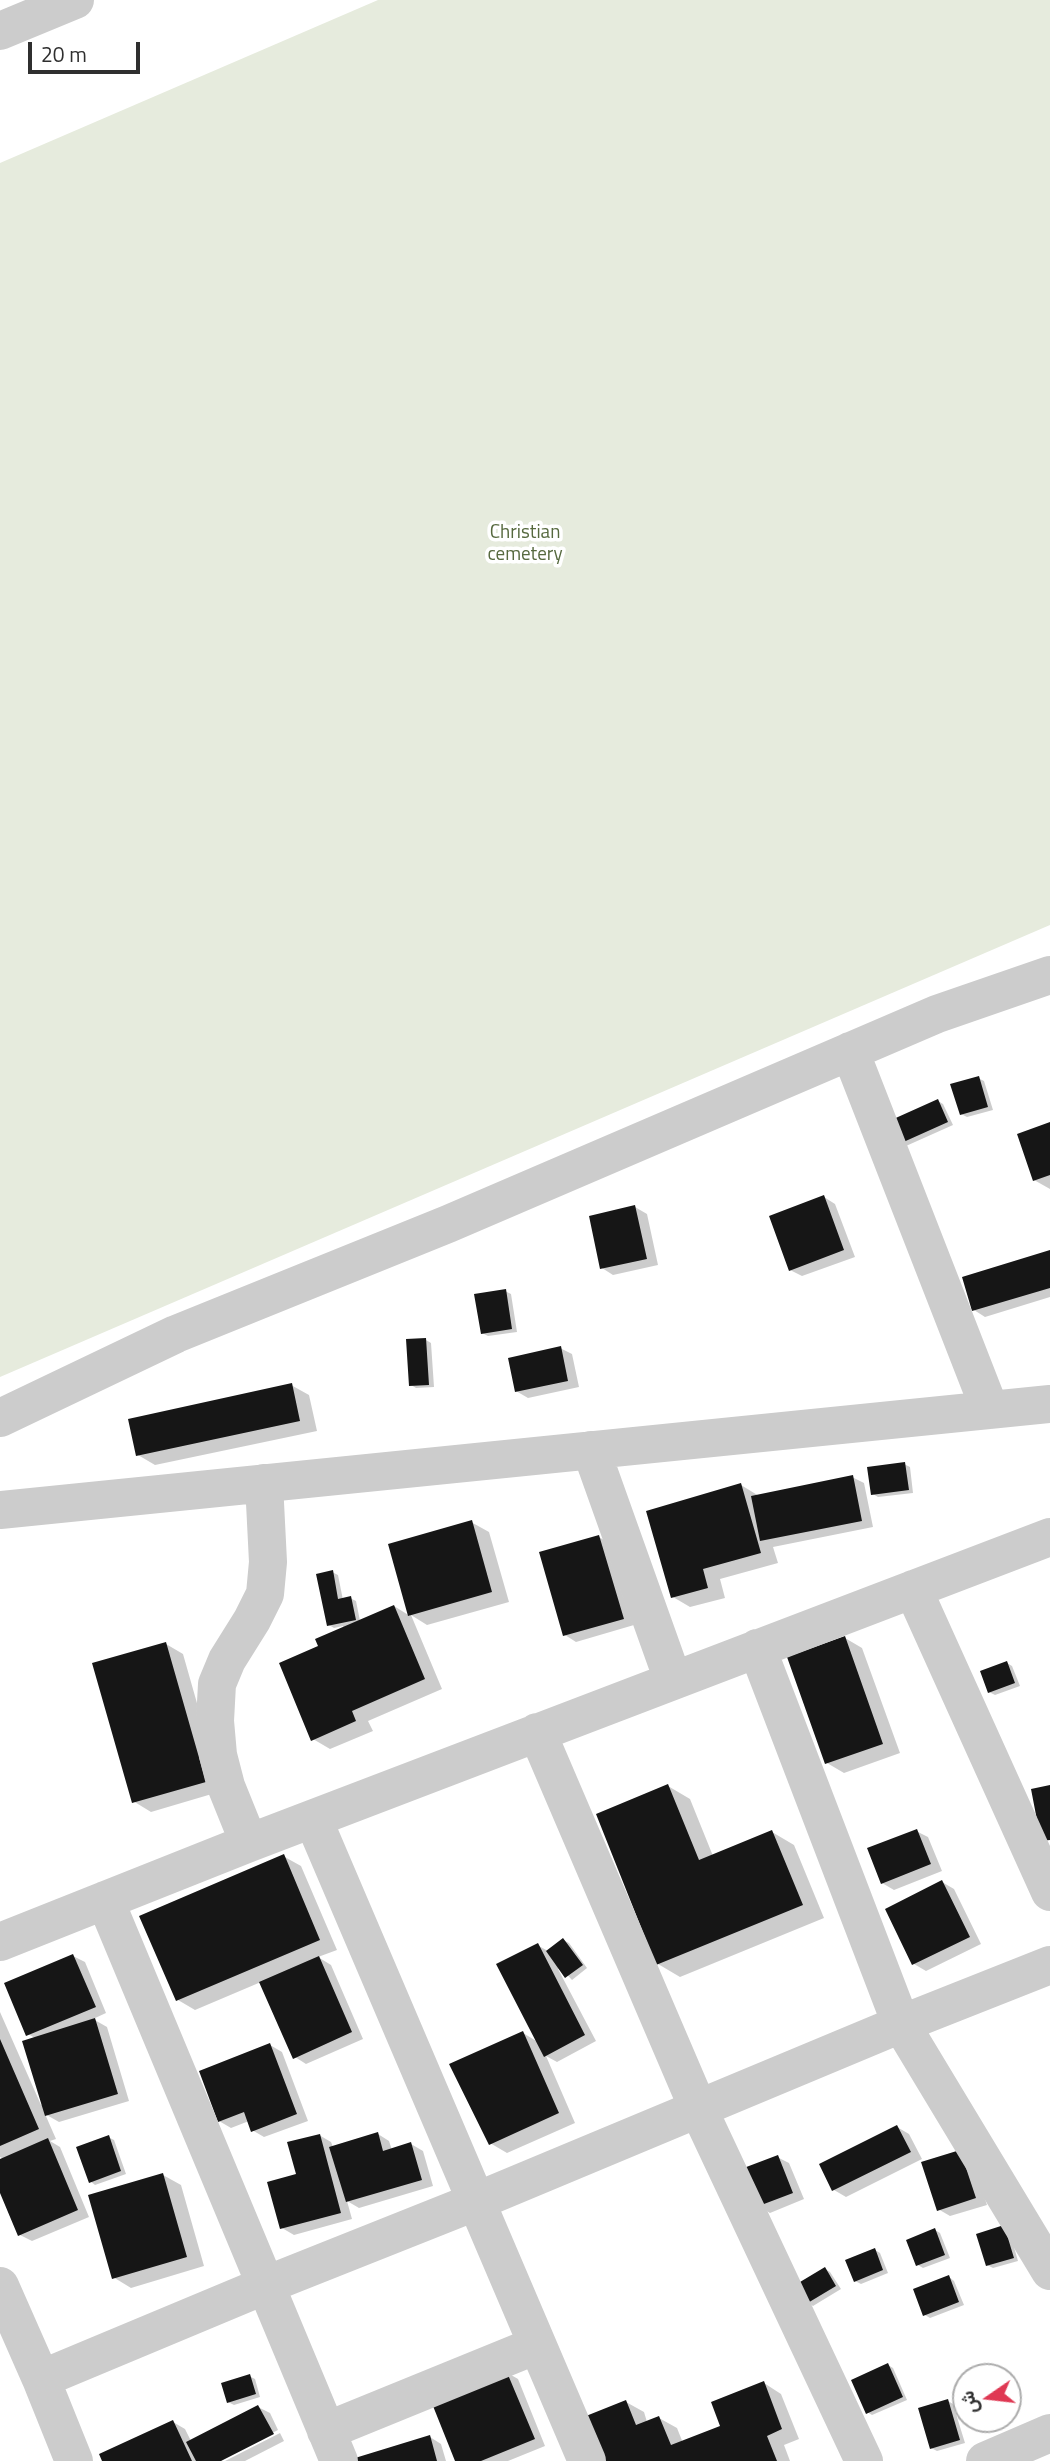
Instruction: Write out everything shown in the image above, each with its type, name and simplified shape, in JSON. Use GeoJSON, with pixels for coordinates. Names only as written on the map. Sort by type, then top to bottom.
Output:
{"type":"FeatureCollection","features":[{"type":"Feature","properties":{"kind":"street"},"geometry":{"type":"LineString","coordinates":[[0,31],[75,0]]}},
{"type":"Feature","properties":{"kind":"street"},"geometry":{"type":"LineString","coordinates":[[0,1418],[176,1334],[448,1224],[937,1014],[1050,975]]}},
{"type":"Feature","properties":{"kind":"street"},"geometry":{"type":"LineString","coordinates":[[849,1051],[990,1410]]}},
{"type":"Feature","properties":{"kind":"street"},"geometry":{"type":"LineString","coordinates":[[0,1510],[1050,1404]]}},
{"type":"Feature","properties":{"kind":"street"},"geometry":{"type":"LineString","coordinates":[[591,1450],[673,1680]]}},
{"type":"Feature","properties":{"kind":"street"},"geometry":{"type":"LineString","coordinates":[[249,1843],[226,1786],[218,1755],[215,1721],[217,1684],[227,1660],[265,1594],[268,1562],[264,1483]]}},
{"type":"Feature","properties":{"kind":"street"},"geometry":{"type":"LineString","coordinates":[[0,1942],[249,1843],[1050,1537]]}},
{"type":"Feature","properties":{"kind":"street"},"geometry":{"type":"LineString","coordinates":[[914,1589],[1050,1892]]}},
{"type":"Feature","properties":{"kind":"street"},"geometry":{"type":"LineString","coordinates":[[757,1648],[901,2024],[1050,2271]]}},
{"type":"Feature","properties":{"kind":"street"},"geometry":{"type":"LineString","coordinates":[[537,1732],[698,2108],[864,2461]]}},
{"type":"Feature","properties":{"kind":"street"},"geometry":{"type":"LineString","coordinates":[[313,1819],[587,2461]]}},
{"type":"Feature","properties":{"kind":"street"},"geometry":{"type":"LineString","coordinates":[[105,1900],[333,2446],[537,2345]]}},
{"type":"Feature","properties":{"kind":"street"},"geometry":{"type":"LineString","coordinates":[[41,2379],[1050,1965]]}},
{"type":"Feature","properties":{"kind":"street"},"geometry":{"type":"LineString","coordinates":[[0,2286],[74,2461]]}},
{"type":"Feature","properties":{"kind":"street"},"geometry":{"type":"LineString","coordinates":[[985,2461],[1050,2433]]}},
{"type":"Feature","properties":{"kind":"green space","name":"Christian cemetery"},"geometry":{"type":"Polygon","coordinates":[[[378,0],[1050,0],[1050,925],[0,1377],[0,163],[378,0]]]}},
{"type":"Feature","properties":{"kind":"building"},"geometry":{"type":"Polygon","coordinates":[[[979,1076],[988,1107],[960,1115],[950,1084],[979,1076]]]}},
{"type":"Feature","properties":{"kind":"building"},"geometry":{"type":"Polygon","coordinates":[[[938,1099],[948,1122],[899,1144],[889,1121],[938,1099]]]}},
{"type":"Feature","properties":{"kind":"building"},"geometry":{"type":"Polygon","coordinates":[[[1050,1122],[1050,1175],[1033,1181],[1017,1134],[1050,1122]]]}},
{"type":"Feature","properties":{"kind":"building"},"geometry":{"type":"Polygon","coordinates":[[[824,1195],[844,1250],[789,1271],[769,1216],[824,1195]]]}},
{"type":"Feature","properties":{"kind":"building"},"geometry":{"type":"Polygon","coordinates":[[[635,1205],[647,1259],[600,1269],[589,1216],[635,1205]]]}},
{"type":"Feature","properties":{"kind":"building"},"geometry":{"type":"Polygon","coordinates":[[[1050,1250],[1050,1288],[972,1311],[962,1277],[1050,1250]]]}},
{"type":"Feature","properties":{"kind":"building"},"geometry":{"type":"Polygon","coordinates":[[[506,1289],[512,1329],[481,1334],[474,1294],[506,1289]]]}},
{"type":"Feature","properties":{"kind":"building"},"geometry":{"type":"Polygon","coordinates":[[[426,1338],[429,1385],[409,1386],[406,1339],[426,1338]]]}},
{"type":"Feature","properties":{"kind":"building"},"geometry":{"type":"Polygon","coordinates":[[[561,1346],[568,1381],[515,1392],[508,1358],[561,1346]]]}},
{"type":"Feature","properties":{"kind":"building"},"geometry":{"type":"Polygon","coordinates":[[[292,1383],[300,1421],[136,1456],[128,1419],[292,1383]]]}},
{"type":"Feature","properties":{"kind":"building"},"geometry":{"type":"Polygon","coordinates":[[[905,1462],[909,1490],[871,1495],[867,1467],[905,1462]]]}},
{"type":"Feature","properties":{"kind":"building"},"geometry":{"type":"Polygon","coordinates":[[[853,1475],[862,1521],[760,1541],[751,1496],[853,1475]]]}},
{"type":"Feature","properties":{"kind":"building"},"geometry":{"type":"Polygon","coordinates":[[[741,1483],[761,1553],[703,1569],[708,1588],[671,1598],[646,1511],[741,1483]]]}},
{"type":"Feature","properties":{"kind":"building"},"geometry":{"type":"Polygon","coordinates":[[[472,1520],[492,1592],[408,1616],[388,1544],[472,1520]]]}},
{"type":"Feature","properties":{"kind":"building"},"geometry":{"type":"Polygon","coordinates":[[[599,1535],[624,1619],[563,1636],[539,1552],[599,1535]]]}},
{"type":"Feature","properties":{"kind":"building"},"geometry":{"type":"Polygon","coordinates":[[[333,1570],[338,1599],[351,1596],[356,1620],[327,1626],[316,1574],[333,1570]]]}},
{"type":"Feature","properties":{"kind":"building"},"geometry":{"type":"Polygon","coordinates":[[[394,1605],[425,1679],[352,1711],[356,1721],[311,1741],[279,1663],[318,1646],[315,1639],[394,1605]]]}},
{"type":"Feature","properties":{"kind":"building"},"geometry":{"type":"Polygon","coordinates":[[[845,1636],[883,1744],[825,1764],[787,1657],[845,1636]]]}},
{"type":"Feature","properties":{"kind":"building"},"geometry":{"type":"Polygon","coordinates":[[[166,1642],[206,1782],[132,1803],[92,1663],[166,1642]]]}},
{"type":"Feature","properties":{"kind":"building"},"geometry":{"type":"Polygon","coordinates":[[[1007,1661],[1015,1683],[988,1693],[980,1671],[1007,1661]]]}},
{"type":"Feature","properties":{"kind":"building"},"geometry":{"type":"Polygon","coordinates":[[[668,1784],[699,1860],[772,1830],[803,1905],[656,1965],[596,1814],[668,1784]]]}},
{"type":"Feature","properties":{"kind":"building"},"geometry":{"type":"Polygon","coordinates":[[[1050,1785],[1050,1840],[1041,1841],[1031,1789],[1050,1785]]]}},
{"type":"Feature","properties":{"kind":"building"},"geometry":{"type":"Polygon","coordinates":[[[917,1829],[931,1864],[881,1884],[867,1848],[917,1829]]]}},
{"type":"Feature","properties":{"kind":"building"},"geometry":{"type":"Polygon","coordinates":[[[284,1854],[320,1940],[176,2001],[139,1916],[284,1854]]]}},
{"type":"Feature","properties":{"kind":"building"},"geometry":{"type":"Polygon","coordinates":[[[942,1880],[970,1937],[912,1965],[885,1909],[942,1880]]]}},
{"type":"Feature","properties":{"kind":"building"},"geometry":{"type":"Polygon","coordinates":[[[563,1938],[583,1965],[565,1978],[546,1951],[563,1938]]]}},
{"type":"Feature","properties":{"kind":"building"},"geometry":{"type":"Polygon","coordinates":[[[538,1943],[585,2035],[544,2057],[496,1964],[538,1943]]]}},
{"type":"Feature","properties":{"kind":"building"},"geometry":{"type":"Polygon","coordinates":[[[73,1954],[96,2007],[26,2036],[4,1983],[73,1954]]]}},
{"type":"Feature","properties":{"kind":"building"},"geometry":{"type":"Polygon","coordinates":[[[319,1956],[352,2032],[293,2059],[259,1982],[319,1956]]]}},
{"type":"Feature","properties":{"kind":"building"},"geometry":{"type":"Polygon","coordinates":[[[95,2018],[118,2094],[45,2116],[22,2041],[95,2018]]]}},
{"type":"Feature","properties":{"kind":"building"},"geometry":{"type":"Polygon","coordinates":[[[523,2031],[559,2113],[489,2145],[449,2064],[523,2031]]]}},
{"type":"Feature","properties":{"kind":"building"},"geometry":{"type":"Polygon","coordinates":[[[0,2039],[39,2129],[0,2146],[0,2039]]]}},
{"type":"Feature","properties":{"kind":"building"},"geometry":{"type":"Polygon","coordinates":[[[270,2043],[297,2114],[251,2132],[244,2112],[218,2122],[199,2071],[270,2043]]]}},
{"type":"Feature","properties":{"kind":"building"},"geometry":{"type":"Polygon","coordinates":[[[897,2125],[911,2152],[832,2191],[819,2164],[897,2125]]]}},
{"type":"Feature","properties":{"kind":"building"},"geometry":{"type":"Polygon","coordinates":[[[378,2132],[383,2151],[411,2142],[422,2180],[346,2202],[329,2147],[378,2132]]]}},
{"type":"Feature","properties":{"kind":"building"},"geometry":{"type":"Polygon","coordinates":[[[320,2134],[341,2213],[280,2229],[267,2182],[296,2174],[287,2142],[320,2134]]]}},
{"type":"Feature","properties":{"kind":"building"},"geometry":{"type":"Polygon","coordinates":[[[109,2135],[121,2171],[89,2183],[76,2147],[109,2135]]]}},
{"type":"Feature","properties":{"kind":"building"},"geometry":{"type":"Polygon","coordinates":[[[48,2138],[78,2210],[18,2236],[0,2193],[0,2159],[48,2138]]]}},
{"type":"Feature","properties":{"kind":"building"},"geometry":{"type":"Polygon","coordinates":[[[960,2150],[976,2198],[937,2211],[921,2162],[960,2150]]]}},
{"type":"Feature","properties":{"kind":"building"},"geometry":{"type":"Polygon","coordinates":[[[778,2155],[793,2193],[756,2207],[741,2169],[778,2155]]]}},
{"type":"Feature","properties":{"kind":"building"},"geometry":{"type":"Polygon","coordinates":[[[163,2173],[187,2257],[112,2279],[88,2195],[163,2173]]]}},
{"type":"Feature","properties":{"kind":"building"},"geometry":{"type":"Polygon","coordinates":[[[1004,2225],[1014,2258],[986,2266],[976,2234],[1004,2225]]]}},
{"type":"Feature","properties":{"kind":"building"},"geometry":{"type":"Polygon","coordinates":[[[935,2228],[945,2255],[916,2266],[906,2240],[935,2228]]]}},
{"type":"Feature","properties":{"kind":"building"},"geometry":{"type":"Polygon","coordinates":[[[875,2248],[883,2270],[854,2282],[845,2260],[875,2248]]]}},
{"type":"Feature","properties":{"kind":"building"},"geometry":{"type":"Polygon","coordinates":[[[825,2267],[836,2286],[806,2304],[795,2285],[825,2267]]]}},
{"type":"Feature","properties":{"kind":"building"},"geometry":{"type":"Polygon","coordinates":[[[949,2275],[959,2302],[923,2316],[913,2289],[949,2275]]]}},
{"type":"Feature","properties":{"kind":"building"},"geometry":{"type":"Polygon","coordinates":[[[888,2363],[903,2397],[866,2414],[851,2380],[888,2363]]]}},
{"type":"Feature","properties":{"kind":"building"},"geometry":{"type":"Polygon","coordinates":[[[506,2370],[535,2439],[481,2461],[455,2461],[431,2401],[506,2370]]]}},
{"type":"Feature","properties":{"kind":"building"},"geometry":{"type":"Polygon","coordinates":[[[250,2374],[256,2394],[227,2403],[221,2383],[250,2374]]]}},
{"type":"Feature","properties":{"kind":"building"},"geometry":{"type":"Polygon","coordinates":[[[764,2381],[782,2429],[767,2436],[777,2461],[597,2461],[581,2418],[626,2400],[636,2425],[659,2416],[671,2445],[720,2426],[711,2402],[764,2381]]]}},
{"type":"Feature","properties":{"kind":"building"},"geometry":{"type":"Polygon","coordinates":[[[948,2399],[952,2413],[952,2433],[958,2433],[960,2440],[930,2449],[918,2408],[948,2399]]]}},
{"type":"Feature","properties":{"kind":"building"},"geometry":{"type":"Polygon","coordinates":[[[258,2405],[274,2434],[221,2461],[196,2461],[186,2442],[258,2405]]]}},
{"type":"Feature","properties":{"kind":"building"},"geometry":{"type":"Polygon","coordinates":[[[173,2420],[192,2461],[102,2461],[99,2454],[173,2420]]]}},
{"type":"Feature","properties":{"kind":"building"},"geometry":{"type":"Polygon","coordinates":[[[430,2435],[437,2461],[356,2461],[355,2458],[430,2435]]]}}]}
